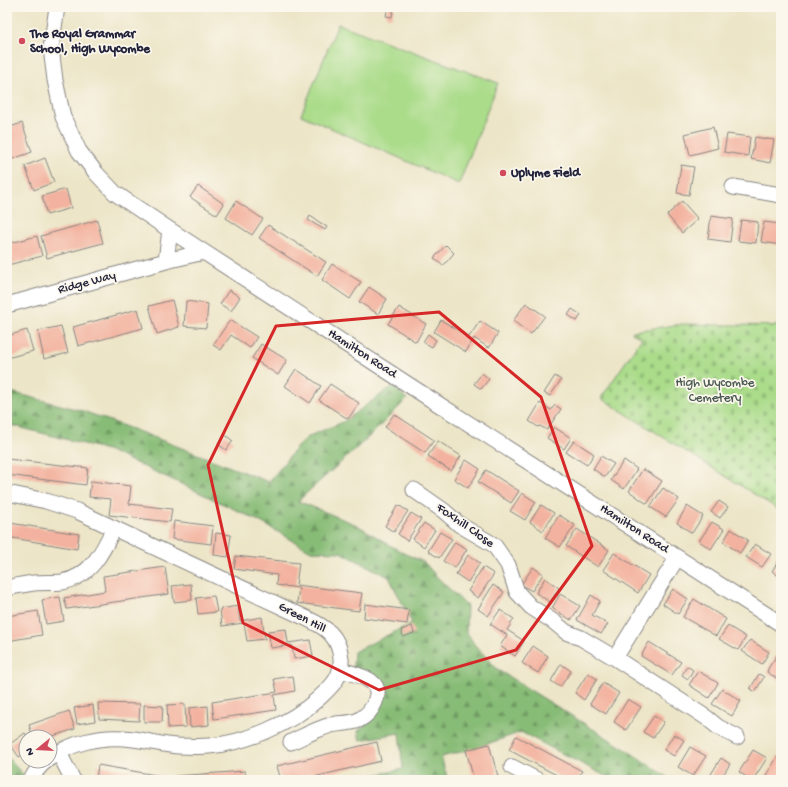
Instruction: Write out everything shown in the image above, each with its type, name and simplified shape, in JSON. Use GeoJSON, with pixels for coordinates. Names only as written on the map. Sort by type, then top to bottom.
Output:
{"type":"FeatureCollection","features":[{"type":"Feature","properties":{"kind":"street","name":"Hamilton Road"},"geometry":{"type":"LineString","coordinates":[[58,7],[51,48],[55,80],[63,116],[79,151],[115,194],[781,624]]}},
{"type":"Feature","properties":{"kind":"street"},"geometry":{"type":"LineString","coordinates":[[733,188],[781,194]]}},
{"type":"Feature","properties":{"kind":"street"},"geometry":{"type":"LineString","coordinates":[[166,261],[170,230]]}},
{"type":"Feature","properties":{"kind":"street","name":"Ridge Way"},"geometry":{"type":"LineString","coordinates":[[7,304],[204,252]]}},
{"type":"Feature","properties":{"kind":"street","name":"Foxhill Close"},"geometry":{"type":"LineString","coordinates":[[414,490],[444,511],[460,525],[494,545],[508,565],[517,592],[531,607],[566,632],[581,638],[615,658],[707,718],[718,727],[737,737]]}},
{"type":"Feature","properties":{"kind":"street","name":"Green Hill"},"geometry":{"type":"LineString","coordinates":[[7,493],[46,501],[77,511],[320,625],[328,630],[334,638],[338,647],[341,670]]}},
{"type":"Feature","properties":{"kind":"street"},"geometry":{"type":"LineString","coordinates":[[7,588],[35,583],[63,582],[76,577],[91,566],[102,552],[114,528]]}},
{"type":"Feature","properties":{"kind":"street"},"geometry":{"type":"LineString","coordinates":[[615,658],[677,558]]}},
{"type":"Feature","properties":{"kind":"street"},"geometry":{"type":"LineString","coordinates":[[58,754],[86,741],[105,738],[124,738],[176,746],[208,746],[241,740],[269,730],[310,706],[328,690],[337,679],[341,670],[370,680],[377,687],[377,698],[374,705],[366,715],[356,721],[331,726],[291,742]]}},
{"type":"Feature","properties":{"kind":"street"},"geometry":{"type":"LineString","coordinates":[[58,764],[73,780]]}},
{"type":"Feature","properties":{"kind":"street"},"geometry":{"type":"LineString","coordinates":[[512,767],[538,780]]}},
{"type":"Feature","properties":{"kind":"street"},"geometry":{"type":"LineString","coordinates":[[31,780],[38,769]]}},
{"type":"Feature","properties":{"kind":"highlighted area"},"geometry":{"type":"Polygon","coordinates":[[[439,312],[541,397],[592,546],[516,650],[379,690],[243,623],[208,465],[276,326],[439,312]]]}},
{"type":"Feature","properties":{"kind":"green space"},"geometry":{"type":"Polygon","coordinates":[[[338,24],[498,83],[459,184],[301,115],[338,24]]]}},
{"type":"Feature","properties":{"kind":"green space","name":"High Wycombe Cemetery"},"geometry":{"type":"Polygon","coordinates":[[[683,324],[781,326],[781,511],[601,398],[642,338],[632,333],[633,331],[683,324]]]}},
{"type":"Feature","properties":{"kind":"green space"},"geometry":{"type":"Polygon","coordinates":[[[393,386],[407,399],[372,434],[298,501],[357,525],[403,553],[424,562],[467,606],[466,631],[474,644],[498,670],[672,780],[613,780],[521,732],[473,749],[441,757],[448,780],[351,780],[403,769],[399,733],[360,740],[358,731],[371,720],[389,689],[353,667],[354,652],[412,623],[389,577],[340,552],[311,551],[259,521],[107,450],[7,424],[7,391],[83,411],[269,482],[296,448],[309,436],[343,422],[393,386]]]}},
{"type":"Feature","properties":{"kind":"green space"},"geometry":{"type":"Polygon","coordinates":[[[7,757],[25,777],[24,780],[7,780],[7,757]]]}},
{"type":"Feature","properties":{"kind":"building"},"geometry":{"type":"Polygon","coordinates":[[[388,7],[394,7],[392,17],[386,16],[388,7]]]}},
{"type":"Feature","properties":{"kind":"building"},"geometry":{"type":"Polygon","coordinates":[[[22,123],[32,152],[10,160],[7,152],[7,128],[22,123]]]}},
{"type":"Feature","properties":{"kind":"building"},"geometry":{"type":"Polygon","coordinates":[[[713,127],[718,148],[690,155],[685,134],[713,127]]]}},
{"type":"Feature","properties":{"kind":"building"},"geometry":{"type":"Polygon","coordinates":[[[727,134],[750,137],[748,156],[724,152],[727,134]]]}},
{"type":"Feature","properties":{"kind":"building"},"geometry":{"type":"Polygon","coordinates":[[[755,137],[774,140],[770,163],[751,159],[755,137]]]}},
{"type":"Feature","properties":{"kind":"building"},"geometry":{"type":"Polygon","coordinates":[[[45,158],[54,182],[34,190],[25,166],[45,158]]]}},
{"type":"Feature","properties":{"kind":"building"},"geometry":{"type":"Polygon","coordinates":[[[681,165],[694,167],[689,195],[677,193],[681,165]]]}},
{"type":"Feature","properties":{"kind":"building"},"geometry":{"type":"Polygon","coordinates":[[[198,186],[224,204],[217,215],[190,197],[198,186]]]}},
{"type":"Feature","properties":{"kind":"building"},"geometry":{"type":"Polygon","coordinates":[[[66,189],[71,208],[47,215],[42,196],[66,189]]]}},
{"type":"Feature","properties":{"kind":"building"},"geometry":{"type":"Polygon","coordinates":[[[236,201],[263,219],[252,235],[226,218],[236,201]]]}},
{"type":"Feature","properties":{"kind":"building"},"geometry":{"type":"Polygon","coordinates":[[[682,201],[698,219],[682,233],[667,215],[682,201]]]}},
{"type":"Feature","properties":{"kind":"building"},"geometry":{"type":"Polygon","coordinates":[[[310,216],[327,227],[325,230],[308,220],[310,216]]]}},
{"type":"Feature","properties":{"kind":"building"},"geometry":{"type":"Polygon","coordinates":[[[711,216],[733,219],[730,242],[708,239],[711,216]]]}},
{"type":"Feature","properties":{"kind":"building"},"geometry":{"type":"Polygon","coordinates":[[[97,220],[103,243],[47,258],[41,236],[97,220]]]}},
{"type":"Feature","properties":{"kind":"building"},"geometry":{"type":"Polygon","coordinates":[[[741,220],[758,222],[756,243],[738,241],[741,220]]]}},
{"type":"Feature","properties":{"kind":"building"},"geometry":{"type":"Polygon","coordinates":[[[764,222],[781,224],[781,245],[761,242],[764,222]]]}},
{"type":"Feature","properties":{"kind":"building"},"geometry":{"type":"Polygon","coordinates":[[[268,225],[326,262],[317,276],[259,238],[268,225]]]}},
{"type":"Feature","properties":{"kind":"building"},"geometry":{"type":"Polygon","coordinates":[[[37,236],[42,256],[8,265],[7,244],[37,236]]]}},
{"type":"Feature","properties":{"kind":"building"},"geometry":{"type":"Polygon","coordinates":[[[446,245],[454,253],[443,266],[434,258],[446,245]]]}},
{"type":"Feature","properties":{"kind":"building"},"geometry":{"type":"Polygon","coordinates":[[[332,264],[361,282],[350,299],[322,280],[332,264]]]}},
{"type":"Feature","properties":{"kind":"building"},"geometry":{"type":"Polygon","coordinates":[[[369,287],[387,299],[378,314],[359,302],[369,287]]]}},
{"type":"Feature","properties":{"kind":"building"},"geometry":{"type":"Polygon","coordinates":[[[229,290],[240,297],[231,311],[220,304],[229,290]]]}},
{"type":"Feature","properties":{"kind":"building"},"geometry":{"type":"Polygon","coordinates":[[[172,300],[179,327],[157,334],[149,306],[172,300]]]}},
{"type":"Feature","properties":{"kind":"building"},"geometry":{"type":"Polygon","coordinates":[[[186,301],[208,304],[206,328],[184,326],[186,301]]]}},
{"type":"Feature","properties":{"kind":"building"},"geometry":{"type":"Polygon","coordinates":[[[526,303],[545,316],[531,334],[513,321],[526,303]]]}},
{"type":"Feature","properties":{"kind":"building"},"geometry":{"type":"Polygon","coordinates":[[[399,307],[426,324],[416,342],[388,324],[399,307]]]}},
{"type":"Feature","properties":{"kind":"building"},"geometry":{"type":"Polygon","coordinates":[[[138,309],[143,328],[78,346],[73,327],[138,309]]]}},
{"type":"Feature","properties":{"kind":"building"},"geometry":{"type":"Polygon","coordinates":[[[572,309],[581,315],[577,321],[568,315],[572,309]]]}},
{"type":"Feature","properties":{"kind":"building"},"geometry":{"type":"Polygon","coordinates":[[[230,320],[257,337],[250,348],[231,335],[221,350],[213,345],[230,320]]]}},
{"type":"Feature","properties":{"kind":"building"},"geometry":{"type":"Polygon","coordinates":[[[441,320],[469,337],[480,321],[498,333],[489,348],[474,338],[466,352],[434,332],[441,320]]]}},
{"type":"Feature","properties":{"kind":"building"},"geometry":{"type":"Polygon","coordinates":[[[61,326],[68,353],[44,359],[38,331],[61,326]]]}},
{"type":"Feature","properties":{"kind":"building"},"geometry":{"type":"Polygon","coordinates":[[[27,330],[33,351],[7,358],[7,336],[27,330]]]}},
{"type":"Feature","properties":{"kind":"building"},"geometry":{"type":"Polygon","coordinates":[[[428,334],[436,340],[432,347],[423,342],[428,334]]]}},
{"type":"Feature","properties":{"kind":"building"},"geometry":{"type":"Polygon","coordinates":[[[261,344],[287,360],[278,375],[252,358],[261,344]]]}},
{"type":"Feature","properties":{"kind":"building"},"geometry":{"type":"Polygon","coordinates":[[[296,369],[321,386],[310,403],[285,386],[296,369]]]}},
{"type":"Feature","properties":{"kind":"building"},"geometry":{"type":"Polygon","coordinates":[[[482,373],[489,379],[481,389],[474,384],[482,373]]]}},
{"type":"Feature","properties":{"kind":"building"},"geometry":{"type":"Polygon","coordinates":[[[555,376],[561,380],[550,396],[544,393],[555,376]]]}},
{"type":"Feature","properties":{"kind":"building"},"geometry":{"type":"Polygon","coordinates":[[[330,384],[359,403],[348,419],[319,400],[330,384]]]}},
{"type":"Feature","properties":{"kind":"building"},"geometry":{"type":"Polygon","coordinates":[[[540,403],[551,410],[555,405],[561,409],[547,430],[540,426],[538,427],[529,421],[540,403]]]}},
{"type":"Feature","properties":{"kind":"building"},"geometry":{"type":"Polygon","coordinates":[[[394,414],[434,440],[425,453],[385,427],[394,414]]]}},
{"type":"Feature","properties":{"kind":"building"},"geometry":{"type":"Polygon","coordinates":[[[554,427],[571,438],[564,449],[547,438],[554,427]]]}},
{"type":"Feature","properties":{"kind":"building"},"geometry":{"type":"Polygon","coordinates":[[[225,435],[233,441],[226,450],[218,444],[225,435]]]}},
{"type":"Feature","properties":{"kind":"building"},"geometry":{"type":"Polygon","coordinates":[[[438,441],[461,456],[451,471],[428,456],[438,441]]]}},
{"type":"Feature","properties":{"kind":"building"},"geometry":{"type":"Polygon","coordinates":[[[574,441],[594,454],[587,465],[566,452],[574,441]]]}},
{"type":"Feature","properties":{"kind":"building"},"geometry":{"type":"Polygon","coordinates":[[[601,456],[614,464],[605,477],[593,469],[601,456]]]}},
{"type":"Feature","properties":{"kind":"building"},"geometry":{"type":"Polygon","coordinates":[[[7,459],[88,468],[86,485],[7,475],[7,459]]]}},
{"type":"Feature","properties":{"kind":"building"},"geometry":{"type":"Polygon","coordinates":[[[466,460],[480,469],[468,488],[454,479],[466,460]]]}},
{"type":"Feature","properties":{"kind":"building"},"geometry":{"type":"Polygon","coordinates":[[[624,460],[637,469],[624,489],[611,480],[624,460]]]}},
{"type":"Feature","properties":{"kind":"building"},"geometry":{"type":"Polygon","coordinates":[[[643,469],[662,481],[647,504],[629,491],[643,469]]]}},
{"type":"Feature","properties":{"kind":"building"},"geometry":{"type":"Polygon","coordinates":[[[486,470],[519,491],[511,503],[478,482],[486,470]]]}},
{"type":"Feature","properties":{"kind":"building"},"geometry":{"type":"Polygon","coordinates":[[[91,481],[131,486],[129,504],[172,509],[170,522],[109,515],[111,499],[89,497],[91,481]]]}},
{"type":"Feature","properties":{"kind":"building"},"geometry":{"type":"Polygon","coordinates":[[[663,488],[679,499],[666,517],[650,507],[663,488]]]}},
{"type":"Feature","properties":{"kind":"building"},"geometry":{"type":"Polygon","coordinates":[[[522,493],[536,502],[525,520],[510,511],[522,493]]]}},
{"type":"Feature","properties":{"kind":"building"},"geometry":{"type":"Polygon","coordinates":[[[719,501],[728,507],[720,518],[711,512],[719,501]]]}},
{"type":"Feature","properties":{"kind":"building"},"geometry":{"type":"Polygon","coordinates":[[[398,505],[408,511],[394,532],[385,526],[398,505]]]}},
{"type":"Feature","properties":{"kind":"building"},"geometry":{"type":"Polygon","coordinates":[[[541,505],[554,513],[543,531],[530,522],[541,505]]]}},
{"type":"Feature","properties":{"kind":"building"},"geometry":{"type":"Polygon","coordinates":[[[687,506],[703,516],[692,533],[677,523],[687,506]]]}},
{"type":"Feature","properties":{"kind":"building"},"geometry":{"type":"Polygon","coordinates":[[[411,513],[421,519],[407,541],[398,534],[411,513]]]}},
{"type":"Feature","properties":{"kind":"building"},"geometry":{"type":"Polygon","coordinates":[[[559,515],[575,525],[560,547],[545,538],[559,515]]]}},
{"type":"Feature","properties":{"kind":"building"},"geometry":{"type":"Polygon","coordinates":[[[174,521],[213,526],[211,544],[172,539],[174,521]]]}},
{"type":"Feature","properties":{"kind":"building"},"geometry":{"type":"Polygon","coordinates":[[[712,522],[724,529],[711,549],[699,541],[712,522]]]}},
{"type":"Feature","properties":{"kind":"building"},"geometry":{"type":"Polygon","coordinates":[[[10,523],[79,534],[77,549],[7,537],[10,523]]]}},
{"type":"Feature","properties":{"kind":"building"},"geometry":{"type":"Polygon","coordinates":[[[424,523],[435,530],[424,547],[413,539],[424,523]]]}},
{"type":"Feature","properties":{"kind":"building"},"geometry":{"type":"Polygon","coordinates":[[[577,529],[609,550],[598,567],[566,546],[577,529]]]}},
{"type":"Feature","properties":{"kind":"building"},"geometry":{"type":"Polygon","coordinates":[[[731,529],[748,540],[740,553],[723,542],[731,529]]]}},
{"type":"Feature","properties":{"kind":"building"},"geometry":{"type":"Polygon","coordinates":[[[440,532],[452,539],[439,558],[428,551],[440,532]]]}},
{"type":"Feature","properties":{"kind":"building"},"geometry":{"type":"Polygon","coordinates":[[[216,533],[231,535],[228,557],[214,555],[216,533]]]}},
{"type":"Feature","properties":{"kind":"building"},"geometry":{"type":"Polygon","coordinates":[[[455,542],[467,549],[455,568],[443,561],[455,542]]]}},
{"type":"Feature","properties":{"kind":"building"},"geometry":{"type":"Polygon","coordinates":[[[755,544],[771,554],[762,567],[746,557],[755,544]]]}},
{"type":"Feature","properties":{"kind":"building"},"geometry":{"type":"Polygon","coordinates":[[[614,553],[649,575],[638,593],[603,570],[614,553]]]}},
{"type":"Feature","properties":{"kind":"building"},"geometry":{"type":"Polygon","coordinates":[[[468,555],[480,563],[468,582],[456,574],[468,555]]]}},
{"type":"Feature","properties":{"kind":"building"},"geometry":{"type":"Polygon","coordinates":[[[236,556],[299,563],[296,585],[362,593],[359,611],[297,603],[299,588],[276,585],[277,575],[234,569],[236,556]]]}},
{"type":"Feature","properties":{"kind":"building"},"geometry":{"type":"Polygon","coordinates":[[[781,557],[781,578],[772,571],[781,557]]]}},
{"type":"Feature","properties":{"kind":"building"},"geometry":{"type":"Polygon","coordinates":[[[165,567],[169,594],[67,609],[64,598],[105,591],[103,576],[165,567]]]}},
{"type":"Feature","properties":{"kind":"building"},"geometry":{"type":"Polygon","coordinates":[[[483,567],[494,574],[478,598],[468,591],[483,567]]]}},
{"type":"Feature","properties":{"kind":"building"},"geometry":{"type":"Polygon","coordinates":[[[533,567],[543,574],[532,591],[521,585],[533,567]]]}},
{"type":"Feature","properties":{"kind":"building"},"geometry":{"type":"Polygon","coordinates":[[[545,578],[559,588],[550,602],[536,593],[545,578]]]}},
{"type":"Feature","properties":{"kind":"building"},"geometry":{"type":"Polygon","coordinates":[[[191,584],[192,600],[174,602],[172,586],[191,584]]]}},
{"type":"Feature","properties":{"kind":"building"},"geometry":{"type":"Polygon","coordinates":[[[493,585],[504,592],[488,616],[478,609],[493,585]]]}},
{"type":"Feature","properties":{"kind":"building"},"geometry":{"type":"Polygon","coordinates":[[[673,589],[688,599],[678,614],[663,604],[673,589]]]}},
{"type":"Feature","properties":{"kind":"building"},"geometry":{"type":"Polygon","coordinates":[[[560,594],[580,606],[571,620],[552,608],[560,594]]]}},
{"type":"Feature","properties":{"kind":"building"},"geometry":{"type":"Polygon","coordinates":[[[591,595],[600,601],[592,615],[608,624],[601,634],[577,620],[591,595]]]}},
{"type":"Feature","properties":{"kind":"building"},"geometry":{"type":"Polygon","coordinates":[[[214,596],[217,612],[198,614],[196,598],[214,596]]]}},
{"type":"Feature","properties":{"kind":"building"},"geometry":{"type":"Polygon","coordinates":[[[60,597],[64,621],[46,624],[42,600],[60,597]]]}},
{"type":"Feature","properties":{"kind":"building"},"geometry":{"type":"Polygon","coordinates":[[[694,599],[726,619],[716,636],[683,617],[694,599]]]}},
{"type":"Feature","properties":{"kind":"building"},"geometry":{"type":"Polygon","coordinates":[[[365,604],[409,610],[407,624],[364,618],[365,604]]]}},
{"type":"Feature","properties":{"kind":"building"},"geometry":{"type":"Polygon","coordinates":[[[238,606],[240,621],[262,617],[265,639],[247,641],[244,623],[222,626],[220,609],[238,606]]]}},
{"type":"Feature","properties":{"kind":"building"},"geometry":{"type":"Polygon","coordinates":[[[500,610],[514,619],[507,630],[524,641],[515,656],[500,646],[507,635],[490,624],[500,610]]]}},
{"type":"Feature","properties":{"kind":"building"},"geometry":{"type":"Polygon","coordinates":[[[38,611],[42,635],[7,641],[7,616],[38,611]]]}},
{"type":"Feature","properties":{"kind":"building"},"geometry":{"type":"Polygon","coordinates":[[[412,626],[414,633],[403,637],[401,630],[412,626]]]}},
{"type":"Feature","properties":{"kind":"building"},"geometry":{"type":"Polygon","coordinates":[[[728,626],[746,637],[738,650],[719,639],[728,626]]]}},
{"type":"Feature","properties":{"kind":"building"},"geometry":{"type":"Polygon","coordinates":[[[286,629],[288,643],[310,640],[313,656],[294,659],[292,645],[271,648],[268,631],[286,629]]]}},
{"type":"Feature","properties":{"kind":"building"},"geometry":{"type":"Polygon","coordinates":[[[750,640],[769,652],[762,664],[742,651],[750,640]]]}},
{"type":"Feature","properties":{"kind":"building"},"geometry":{"type":"Polygon","coordinates":[[[649,642],[681,662],[672,675],[641,656],[649,642]]]}},
{"type":"Feature","properties":{"kind":"building"},"geometry":{"type":"Polygon","coordinates":[[[533,646],[548,656],[538,673],[522,663],[533,646]]]}},
{"type":"Feature","properties":{"kind":"building"},"geometry":{"type":"Polygon","coordinates":[[[777,655],[781,658],[781,681],[767,672],[777,655]]]}},
{"type":"Feature","properties":{"kind":"building"},"geometry":{"type":"Polygon","coordinates":[[[561,664],[571,671],[560,687],[551,681],[561,664]]]}},
{"type":"Feature","properties":{"kind":"building"},"geometry":{"type":"Polygon","coordinates":[[[687,666],[693,670],[688,679],[682,675],[687,666]]]}},
{"type":"Feature","properties":{"kind":"building"},"geometry":{"type":"Polygon","coordinates":[[[698,671],[718,683],[709,698],[689,685],[698,671]]]}},
{"type":"Feature","properties":{"kind":"building"},"geometry":{"type":"Polygon","coordinates":[[[588,673],[597,679],[584,700],[575,693],[588,673]]]}},
{"type":"Feature","properties":{"kind":"building"},"geometry":{"type":"Polygon","coordinates":[[[759,674],[764,677],[755,692],[750,689],[759,674]]]}},
{"type":"Feature","properties":{"kind":"building"},"geometry":{"type":"Polygon","coordinates":[[[293,676],[295,691],[274,695],[276,710],[214,719],[212,702],[277,692],[274,679],[293,676]]]}},
{"type":"Feature","properties":{"kind":"building"},"geometry":{"type":"Polygon","coordinates":[[[603,683],[619,693],[606,714],[590,704],[603,683]]]}},
{"type":"Feature","properties":{"kind":"building"},"geometry":{"type":"Polygon","coordinates":[[[722,689],[741,701],[732,716],[712,704],[722,689]]]}},
{"type":"Feature","properties":{"kind":"building"},"geometry":{"type":"Polygon","coordinates":[[[628,699],[641,707],[626,730],[614,722],[628,699]]]}},
{"type":"Feature","properties":{"kind":"building"},"geometry":{"type":"Polygon","coordinates":[[[98,703],[140,704],[139,721],[99,719],[98,703]]]}},
{"type":"Feature","properties":{"kind":"building"},"geometry":{"type":"Polygon","coordinates":[[[185,704],[186,727],[168,728],[167,705],[185,704]]]}},
{"type":"Feature","properties":{"kind":"building"},"geometry":{"type":"Polygon","coordinates":[[[93,705],[95,721],[77,724],[74,708],[93,705]]]}},
{"type":"Feature","properties":{"kind":"building"},"geometry":{"type":"Polygon","coordinates":[[[144,705],[163,706],[162,722],[144,722],[144,705]]]}},
{"type":"Feature","properties":{"kind":"building"},"geometry":{"type":"Polygon","coordinates":[[[208,706],[209,725],[190,727],[189,708],[208,706]]]}},
{"type":"Feature","properties":{"kind":"building"},"geometry":{"type":"Polygon","coordinates":[[[69,711],[75,729],[58,734],[58,729],[30,729],[29,725],[69,711]]]}},
{"type":"Feature","properties":{"kind":"building"},"geometry":{"type":"Polygon","coordinates":[[[654,716],[664,722],[653,738],[643,732],[654,716]]]}},
{"type":"Feature","properties":{"kind":"building"},"geometry":{"type":"Polygon","coordinates":[[[674,734],[684,740],[674,756],[664,750],[674,734]]]}},
{"type":"Feature","properties":{"kind":"building"},"geometry":{"type":"Polygon","coordinates":[[[516,736],[582,771],[577,780],[566,780],[509,750],[516,736]]]}},
{"type":"Feature","properties":{"kind":"building"},"geometry":{"type":"Polygon","coordinates":[[[18,738],[18,756],[10,744],[18,738]]]}},
{"type":"Feature","properties":{"kind":"building"},"geometry":{"type":"Polygon","coordinates":[[[377,742],[381,761],[301,780],[281,780],[277,766],[377,742]]]}},
{"type":"Feature","properties":{"kind":"building"},"geometry":{"type":"Polygon","coordinates":[[[489,744],[499,780],[474,780],[466,750],[489,744]]]}},
{"type":"Feature","properties":{"kind":"building"},"geometry":{"type":"Polygon","coordinates":[[[690,747],[706,756],[693,776],[678,767],[690,747]]]}},
{"type":"Feature","properties":{"kind":"building"},"geometry":{"type":"Polygon","coordinates":[[[753,750],[767,758],[753,780],[751,780],[739,772],[753,750]]]}},
{"type":"Feature","properties":{"kind":"building"},"geometry":{"type":"Polygon","coordinates":[[[778,756],[781,758],[781,780],[763,780],[778,756]]]}},
{"type":"Feature","properties":{"kind":"building"},"geometry":{"type":"Polygon","coordinates":[[[721,758],[730,764],[720,780],[711,774],[721,758]]]}},
{"type":"Feature","properties":{"kind":"building"},"geometry":{"type":"Polygon","coordinates":[[[98,765],[167,777],[167,780],[96,780],[98,765]]]}},
{"type":"Feature","properties":{"kind":"building"},"geometry":{"type":"Polygon","coordinates":[[[245,771],[246,780],[175,780],[175,776],[245,771]]]}},
{"type":"Feature","properties":{"kind":"place","name":"The Royal Grammar School, High Wycombe"},"geometry":{"type":"Point","coordinates":[22,41]}},
{"type":"Feature","properties":{"kind":"place","name":"Uplyme Field"},"geometry":{"type":"Point","coordinates":[503,173]}}]}
